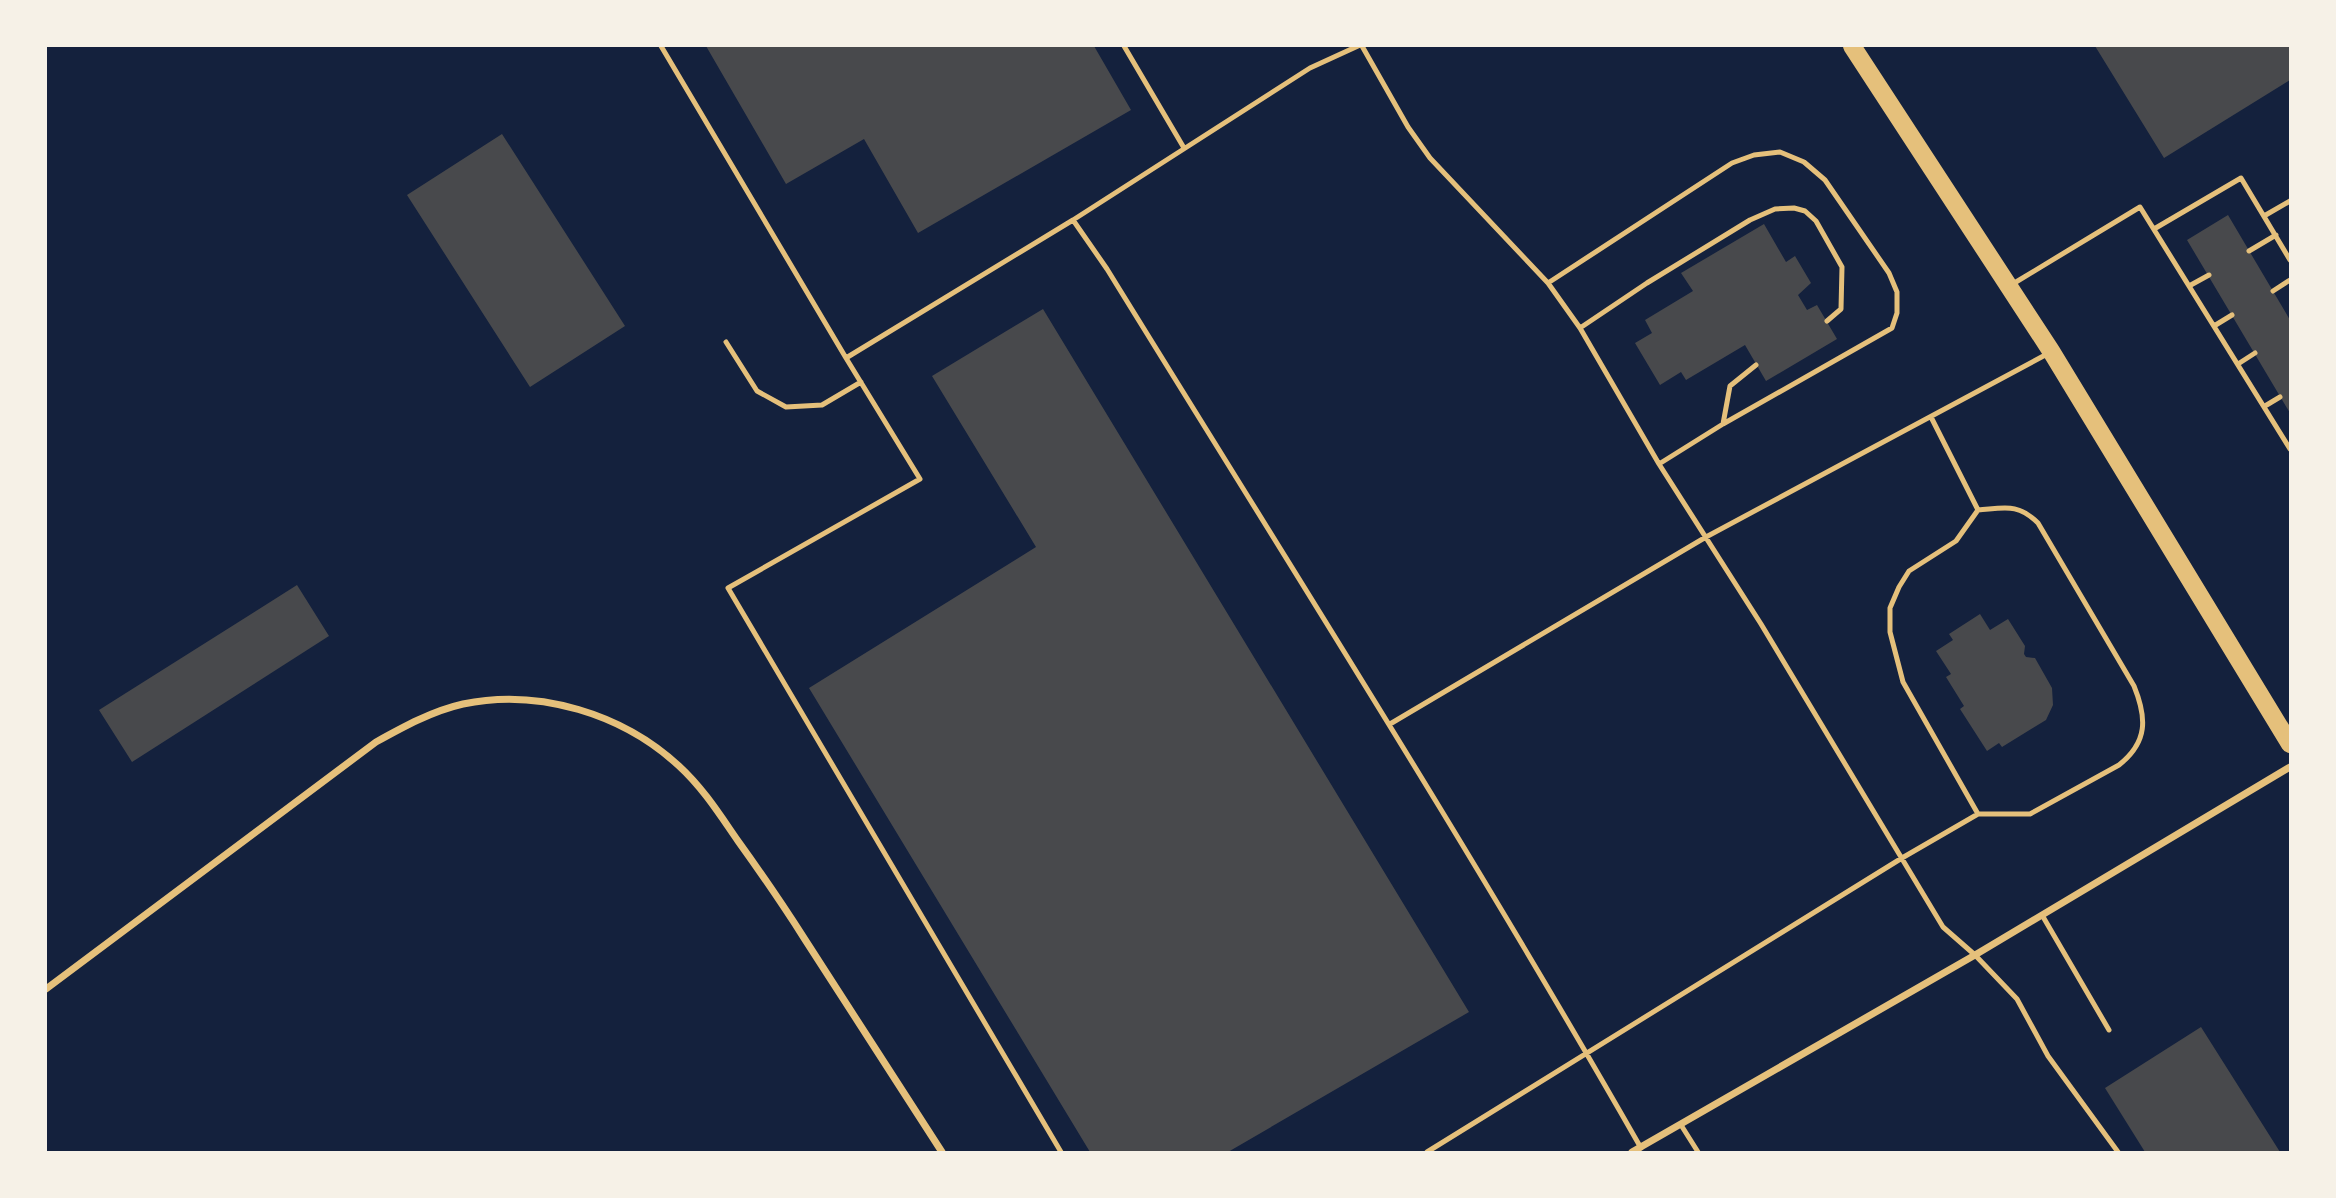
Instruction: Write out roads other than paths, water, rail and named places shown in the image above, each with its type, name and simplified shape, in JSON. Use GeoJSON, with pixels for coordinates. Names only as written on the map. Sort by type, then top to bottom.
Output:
{"type":"FeatureCollection","features":[{"type":"Feature","properties":{"kind":"main road"},"geometry":{"type":"LineString","coordinates":[[1852,46],[2052,351],[2291,744]]}},
{"type":"Feature","properties":{"kind":"street"},"geometry":{"type":"LineString","coordinates":[[46,989],[386,737],[418,719],[462,704],[510,698],[558,704],[605,719],[640,737],[679,766],[706,795],[787,911],[942,1153]]}},
{"type":"Feature","properties":{"kind":"street"},"geometry":{"type":"LineString","coordinates":[[1632,1153],[1975,955],[2291,767]]}},
{"type":"Feature","properties":{"kind":"lane"},"geometry":{"type":"LineString","coordinates":[[661,46],[920,479],[728,588],[1061,1153]]}},
{"type":"Feature","properties":{"kind":"lane"},"geometry":{"type":"LineString","coordinates":[[1124,46],[1184,148]]}},
{"type":"Feature","properties":{"kind":"lane"},"geometry":{"type":"LineString","coordinates":[[846,358],[1073,220],[1310,68],[1360,46],[1408,127],[1430,158],[1548,283],[1580,328],[1659,464],[1943,927],[1975,955],[2017,999],[2048,1056],[2118,1153]]}},
{"type":"Feature","properties":{"kind":"lane"},"geometry":{"type":"LineString","coordinates":[[1548,283],[1732,163],[1754,155],[1780,152],[1804,162],[1825,180],[1889,273],[1897,292],[1897,313],[1892,328],[1723,424],[1659,464]]}},
{"type":"Feature","properties":{"kind":"lane"},"geometry":{"type":"LineString","coordinates":[[2154,229],[2241,178],[2291,260]]}},
{"type":"Feature","properties":{"kind":"lane"},"geometry":{"type":"LineString","coordinates":[[2264,216],[2291,201]]}},
{"type":"Feature","properties":{"kind":"lane"},"geometry":{"type":"LineString","coordinates":[[2009,287],[2140,207],[2291,449]]}},
{"type":"Feature","properties":{"kind":"lane"},"geometry":{"type":"LineString","coordinates":[[1580,328],[1750,220],[1775,209],[1794,208],[1805,211],[1816,221],[1842,267],[1841,309],[1827,321]]}},
{"type":"Feature","properties":{"kind":"lane"},"geometry":{"type":"LineString","coordinates":[[1073,220],[1107,269],[1390,724],[1640,1148]]}},
{"type":"Feature","properties":{"kind":"lane"},"geometry":{"type":"LineString","coordinates":[[2249,251],[2276,235]]}},
{"type":"Feature","properties":{"kind":"lane"},"geometry":{"type":"LineString","coordinates":[[2189,286],[2209,275]]}},
{"type":"Feature","properties":{"kind":"lane"},"geometry":{"type":"LineString","coordinates":[[2273,290],[2291,280]]}},
{"type":"Feature","properties":{"kind":"lane"},"geometry":{"type":"LineString","coordinates":[[2214,326],[2232,315]]}},
{"type":"Feature","properties":{"kind":"lane"},"geometry":{"type":"LineString","coordinates":[[726,342],[757,391],[786,407],[822,405],[861,382]]}},
{"type":"Feature","properties":{"kind":"lane"},"geometry":{"type":"LineString","coordinates":[[1390,724],[1706,537],[2052,351]]}},
{"type":"Feature","properties":{"kind":"lane"},"geometry":{"type":"LineString","coordinates":[[2238,364],[2255,353]]}},
{"type":"Feature","properties":{"kind":"lane"},"geometry":{"type":"LineString","coordinates":[[1723,424],[1730,386],[1756,365]]}},
{"type":"Feature","properties":{"kind":"lane"},"geometry":{"type":"LineString","coordinates":[[2264,407],[2280,397]]}},
{"type":"Feature","properties":{"kind":"lane"},"geometry":{"type":"LineString","coordinates":[[1931,417],[1978,510]]}},
{"type":"Feature","properties":{"kind":"lane"},"geometry":{"type":"LineString","coordinates":[[1427,1153],[1902,858],[1978,814],[2030,814],[2119,765],[2130,756],[2139,742],[2143,728],[2143,709],[2134,686],[2038,523],[2030,515],[2014,507],[1978,510],[1956,541],[1909,571],[1890,608],[1890,632],[1903,682],[1978,814]]}},
{"type":"Feature","properties":{"kind":"lane"},"geometry":{"type":"LineString","coordinates":[[2042,915],[2109,1030]]}},
{"type":"Feature","properties":{"kind":"lane"},"geometry":{"type":"LineString","coordinates":[[1681,1125],[1698,1153]]}}]}
